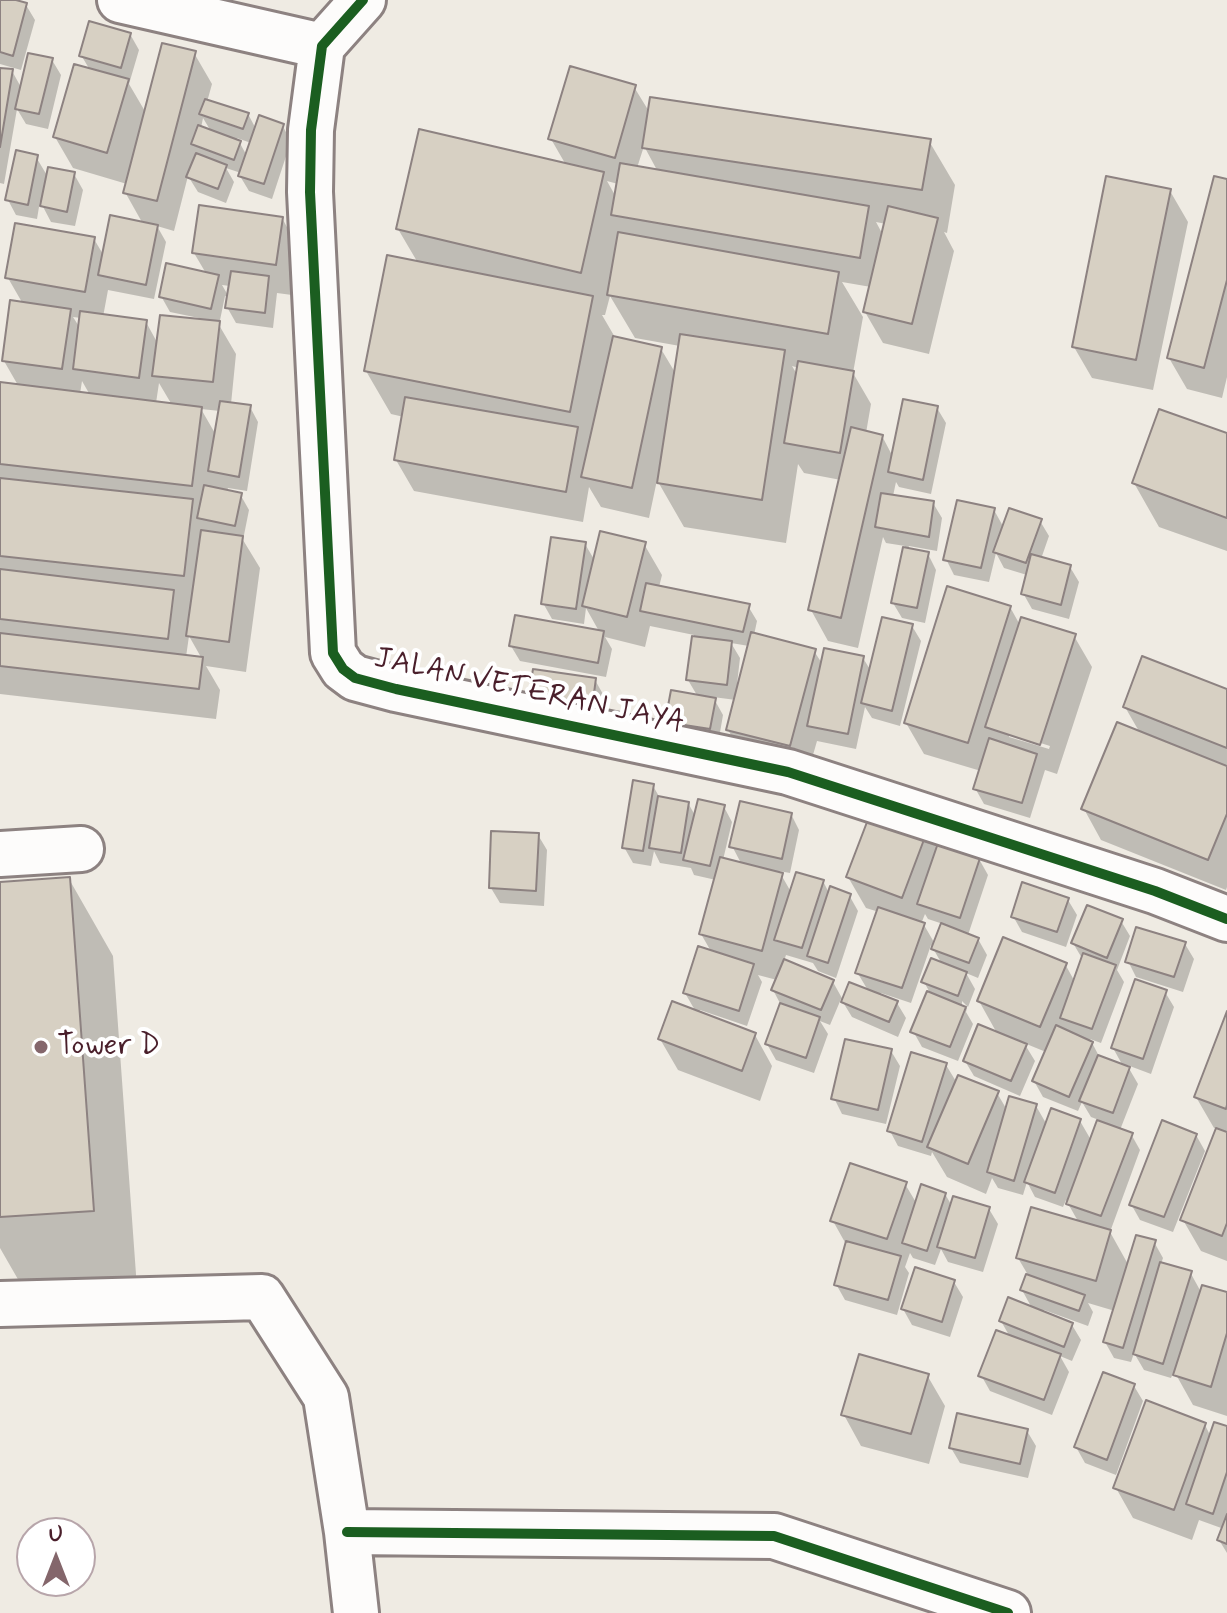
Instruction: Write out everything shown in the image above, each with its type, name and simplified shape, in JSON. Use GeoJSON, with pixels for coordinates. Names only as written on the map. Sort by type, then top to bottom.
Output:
{"type":"FeatureCollection","features":[{"type":"Feature","properties":{"kind":"street"},"geometry":{"type":"LineString","coordinates":[[120,0],[322,46],[363,0]]}},
{"type":"Feature","properties":{"kind":"street","name":"JALAN VETERAN JAYA"},"geometry":{"type":"LineString","coordinates":[[322,46],[311,130],[310,192],[333,653],[343,669],[355,678],[396,689],[788,772],[1155,891],[1227,919]]}},
{"type":"Feature","properties":{"kind":"street"},"geometry":{"type":"LineString","coordinates":[[0,854],[81,849]]}},
{"type":"Feature","properties":{"kind":"street"},"geometry":{"type":"LineString","coordinates":[[0,1304],[262,1297],[326,1397],[356,1613]]}},
{"type":"Feature","properties":{"kind":"street"},"geometry":{"type":"LineString","coordinates":[[347,1532],[774,1536],[1008,1613]]}},
{"type":"Feature","properties":{"kind":"building"},"geometry":{"type":"Polygon","coordinates":[[[0,0],[27,3],[13,56],[0,52],[0,0]]]}},
{"type":"Feature","properties":{"kind":"building"},"geometry":{"type":"Polygon","coordinates":[[[89,21],[131,33],[121,68],[79,56],[89,21]]]}},
{"type":"Feature","properties":{"kind":"building"},"geometry":{"type":"Polygon","coordinates":[[[162,43],[196,51],[157,201],[123,193],[162,43]]]}},
{"type":"Feature","properties":{"kind":"building"},"geometry":{"type":"Polygon","coordinates":[[[28,53],[53,58],[39,114],[15,109],[28,53]]]}},
{"type":"Feature","properties":{"kind":"building"},"geometry":{"type":"Polygon","coordinates":[[[74,64],[129,79],[107,153],[53,137],[74,64]]]}},
{"type":"Feature","properties":{"kind":"building"},"geometry":{"type":"Polygon","coordinates":[[[570,66],[636,85],[615,158],[548,139],[570,66]]]}},
{"type":"Feature","properties":{"kind":"building"},"geometry":{"type":"Polygon","coordinates":[[[0,68],[13,69],[0,147],[0,68]]]}},
{"type":"Feature","properties":{"kind":"building"},"geometry":{"type":"Polygon","coordinates":[[[650,97],[931,139],[922,190],[642,148],[650,97]]]}},
{"type":"Feature","properties":{"kind":"building"},"geometry":{"type":"Polygon","coordinates":[[[205,99],[249,113],[243,129],[199,114],[205,99]]]}},
{"type":"Feature","properties":{"kind":"building"},"geometry":{"type":"Polygon","coordinates":[[[259,115],[284,124],[264,184],[238,176],[259,115]]]}},
{"type":"Feature","properties":{"kind":"building"},"geometry":{"type":"Polygon","coordinates":[[[198,125],[241,141],[234,160],[191,144],[198,125]]]}},
{"type":"Feature","properties":{"kind":"building"},"geometry":{"type":"Polygon","coordinates":[[[419,129],[604,172],[581,273],[396,229],[419,129]]]}},
{"type":"Feature","properties":{"kind":"building"},"geometry":{"type":"Polygon","coordinates":[[[16,150],[38,155],[28,205],[5,200],[16,150]]]}},
{"type":"Feature","properties":{"kind":"building"},"geometry":{"type":"Polygon","coordinates":[[[196,153],[227,165],[218,189],[186,177],[196,153]]]}},
{"type":"Feature","properties":{"kind":"building"},"geometry":{"type":"Polygon","coordinates":[[[620,163],[869,206],[860,258],[611,215],[620,163]]]}},
{"type":"Feature","properties":{"kind":"building"},"geometry":{"type":"Polygon","coordinates":[[[48,167],[75,172],[67,212],[40,206],[48,167]]]}},
{"type":"Feature","properties":{"kind":"building"},"geometry":{"type":"Polygon","coordinates":[[[1106,176],[1171,189],[1136,360],[1072,347],[1106,176]]]}},
{"type":"Feature","properties":{"kind":"building"},"geometry":{"type":"Polygon","coordinates":[[[1214,176],[1227,179],[1227,280],[1204,368],[1167,358],[1214,176]]]}},
{"type":"Feature","properties":{"kind":"building"},"geometry":{"type":"Polygon","coordinates":[[[199,205],[283,217],[276,265],[192,253],[199,205]]]}},
{"type":"Feature","properties":{"kind":"building"},"geometry":{"type":"Polygon","coordinates":[[[888,206],[938,218],[912,324],[863,312],[888,206]]]}},
{"type":"Feature","properties":{"kind":"building"},"geometry":{"type":"Polygon","coordinates":[[[110,215],[158,225],[146,285],[98,275],[110,215]]]}},
{"type":"Feature","properties":{"kind":"building"},"geometry":{"type":"Polygon","coordinates":[[[15,223],[95,237],[85,292],[5,278],[15,223]]]}},
{"type":"Feature","properties":{"kind":"building"},"geometry":{"type":"Polygon","coordinates":[[[618,232],[839,272],[828,334],[607,295],[618,232]]]}},
{"type":"Feature","properties":{"kind":"building"},"geometry":{"type":"Polygon","coordinates":[[[387,255],[593,296],[570,412],[364,371],[387,255]]]}},
{"type":"Feature","properties":{"kind":"building"},"geometry":{"type":"Polygon","coordinates":[[[166,263],[219,275],[211,309],[159,297],[166,263]]]}},
{"type":"Feature","properties":{"kind":"building"},"geometry":{"type":"Polygon","coordinates":[[[231,271],[269,276],[265,313],[225,308],[231,271]]]}},
{"type":"Feature","properties":{"kind":"building"},"geometry":{"type":"Polygon","coordinates":[[[10,300],[71,309],[62,369],[2,361],[10,300]]]}},
{"type":"Feature","properties":{"kind":"building"},"geometry":{"type":"Polygon","coordinates":[[[80,311],[147,320],[139,378],[73,369],[80,311]]]}},
{"type":"Feature","properties":{"kind":"building"},"geometry":{"type":"Polygon","coordinates":[[[160,315],[220,321],[213,382],[152,376],[160,315]]]}},
{"type":"Feature","properties":{"kind":"building"},"geometry":{"type":"Polygon","coordinates":[[[680,334],[785,350],[762,500],[657,483],[680,334]]]}},
{"type":"Feature","properties":{"kind":"building"},"geometry":{"type":"Polygon","coordinates":[[[613,336],[662,347],[632,488],[581,477],[613,336]]]}},
{"type":"Feature","properties":{"kind":"building"},"geometry":{"type":"Polygon","coordinates":[[[798,361],[854,371],[840,453],[784,443],[798,361]]]}},
{"type":"Feature","properties":{"kind":"building"},"geometry":{"type":"Polygon","coordinates":[[[0,382],[202,407],[192,486],[0,464],[0,382]]]}},
{"type":"Feature","properties":{"kind":"building"},"geometry":{"type":"Polygon","coordinates":[[[405,397],[578,427],[566,492],[394,460],[405,397]]]}},
{"type":"Feature","properties":{"kind":"building"},"geometry":{"type":"Polygon","coordinates":[[[903,399],[938,406],[923,480],[888,472],[903,399]]]}},
{"type":"Feature","properties":{"kind":"building"},"geometry":{"type":"Polygon","coordinates":[[[220,401],[251,405],[239,477],[208,471],[220,401]]]}},
{"type":"Feature","properties":{"kind":"building"},"geometry":{"type":"Polygon","coordinates":[[[1159,409],[1227,433],[1227,518],[1132,483],[1159,409]]]}},
{"type":"Feature","properties":{"kind":"building"},"geometry":{"type":"Polygon","coordinates":[[[851,427],[883,435],[841,618],[808,610],[851,427]]]}},
{"type":"Feature","properties":{"kind":"building"},"geometry":{"type":"Polygon","coordinates":[[[0,478],[193,499],[184,576],[0,556],[0,478]]]}},
{"type":"Feature","properties":{"kind":"building"},"geometry":{"type":"Polygon","coordinates":[[[204,485],[242,493],[235,526],[197,518],[204,485]]]}},
{"type":"Feature","properties":{"kind":"building"},"geometry":{"type":"Polygon","coordinates":[[[881,493],[934,501],[929,537],[875,527],[881,493]]]}},
{"type":"Feature","properties":{"kind":"building"},"geometry":{"type":"Polygon","coordinates":[[[957,500],[995,508],[981,568],[943,560],[957,500]]]}},
{"type":"Feature","properties":{"kind":"building"},"geometry":{"type":"Polygon","coordinates":[[[1009,508],[1042,519],[1026,563],[993,552],[1009,508]]]}},
{"type":"Feature","properties":{"kind":"building"},"geometry":{"type":"Polygon","coordinates":[[[201,530],[243,536],[229,642],[186,636],[201,530]]]}},
{"type":"Feature","properties":{"kind":"building"},"geometry":{"type":"Polygon","coordinates":[[[600,531],[646,542],[627,617],[582,606],[600,531]]]}},
{"type":"Feature","properties":{"kind":"building"},"geometry":{"type":"Polygon","coordinates":[[[551,537],[586,542],[576,609],[541,604],[551,537]]]}},
{"type":"Feature","properties":{"kind":"building"},"geometry":{"type":"Polygon","coordinates":[[[903,547],[929,552],[917,608],[891,603],[903,547]]]}},
{"type":"Feature","properties":{"kind":"building"},"geometry":{"type":"Polygon","coordinates":[[[1031,554],[1071,565],[1061,605],[1021,594],[1031,554]]]}},
{"type":"Feature","properties":{"kind":"building"},"geometry":{"type":"Polygon","coordinates":[[[0,569],[174,590],[168,639],[0,619],[0,569]]]}},
{"type":"Feature","properties":{"kind":"building"},"geometry":{"type":"Polygon","coordinates":[[[646,583],[750,604],[743,632],[640,611],[646,583]]]}},
{"type":"Feature","properties":{"kind":"building"},"geometry":{"type":"Polygon","coordinates":[[[947,586],[1011,606],[968,743],[904,723],[947,586]]]}},
{"type":"Feature","properties":{"kind":"building"},"geometry":{"type":"Polygon","coordinates":[[[515,615],[604,631],[598,663],[509,646],[515,615]]]}},
{"type":"Feature","properties":{"kind":"building"},"geometry":{"type":"Polygon","coordinates":[[[882,617],[913,624],[892,711],[861,703],[882,617]]]}},
{"type":"Feature","properties":{"kind":"building"},"geometry":{"type":"Polygon","coordinates":[[[1021,617],[1076,634],[1040,745],[985,727],[1021,617]]]}},
{"type":"Feature","properties":{"kind":"building"},"geometry":{"type":"Polygon","coordinates":[[[751,632],[816,649],[790,746],[726,730],[751,632]]]}},
{"type":"Feature","properties":{"kind":"building"},"geometry":{"type":"Polygon","coordinates":[[[0,633],[203,657],[199,689],[0,666],[0,633]]]}},
{"type":"Feature","properties":{"kind":"building"},"geometry":{"type":"Polygon","coordinates":[[[692,636],[732,641],[727,685],[686,680],[692,636]]]}},
{"type":"Feature","properties":{"kind":"building"},"geometry":{"type":"Polygon","coordinates":[[[824,648],[864,656],[848,734],[807,726],[824,648]]]}},
{"type":"Feature","properties":{"kind":"building"},"geometry":{"type":"Polygon","coordinates":[[[1142,656],[1227,689],[1227,748],[1123,707],[1142,656]]]}},
{"type":"Feature","properties":{"kind":"building"},"geometry":{"type":"Polygon","coordinates":[[[533,669],[596,678],[592,709],[528,699],[533,669]]]}},
{"type":"Feature","properties":{"kind":"building"},"geometry":{"type":"Polygon","coordinates":[[[671,690],[716,698],[710,729],[665,722],[671,690]]]}},
{"type":"Feature","properties":{"kind":"building"},"geometry":{"type":"Polygon","coordinates":[[[1117,722],[1227,766],[1227,814],[1208,860],[1081,809],[1117,722]]]}},
{"type":"Feature","properties":{"kind":"building"},"geometry":{"type":"Polygon","coordinates":[[[989,738],[1037,754],[1022,803],[973,789],[989,738]]]}},
{"type":"Feature","properties":{"kind":"building"},"geometry":{"type":"Polygon","coordinates":[[[633,780],[654,784],[643,851],[622,848],[633,780]]]}},
{"type":"Feature","properties":{"kind":"building"},"geometry":{"type":"Polygon","coordinates":[[[658,796],[689,802],[681,853],[649,848],[658,796]]]}},
{"type":"Feature","properties":{"kind":"building"},"geometry":{"type":"Polygon","coordinates":[[[698,799],[725,805],[710,866],[683,860],[698,799]]]}},
{"type":"Feature","properties":{"kind":"building"},"geometry":{"type":"Polygon","coordinates":[[[740,801],[792,813],[782,859],[729,847],[740,801]]]}},
{"type":"Feature","properties":{"kind":"building"},"geometry":{"type":"Polygon","coordinates":[[[872,809],[928,829],[902,898],[846,877],[872,809]]]}},
{"type":"Feature","properties":{"kind":"building"},"geometry":{"type":"Polygon","coordinates":[[[491,831],[539,833],[536,891],[489,888],[491,831]]]}},
{"type":"Feature","properties":{"kind":"building"},"geometry":{"type":"Polygon","coordinates":[[[938,843],[980,858],[960,918],[917,904],[938,843]]]}},
{"type":"Feature","properties":{"kind":"building"},"geometry":{"type":"Polygon","coordinates":[[[720,857],[783,873],[762,951],[699,934],[720,857]]]}},
{"type":"Feature","properties":{"kind":"building"},"geometry":{"type":"Polygon","coordinates":[[[796,872],[824,880],[802,948],[774,940],[796,872]]]}},
{"type":"Feature","properties":{"kind":"building","name":"Tower D"},"geometry":{"type":"Polygon","coordinates":[[[70,877],[94,1211],[0,1217],[0,882],[70,877]]]}},
{"type":"Feature","properties":{"kind":"building"},"geometry":{"type":"Polygon","coordinates":[[[1022,882],[1069,898],[1057,932],[1011,917],[1022,882]]]}},
{"type":"Feature","properties":{"kind":"building"},"geometry":{"type":"Polygon","coordinates":[[[830,886],[851,894],[828,963],[807,956],[830,886]]]}},
{"type":"Feature","properties":{"kind":"building"},"geometry":{"type":"Polygon","coordinates":[[[1087,905],[1123,919],[1107,958],[1071,943],[1087,905]]]}},
{"type":"Feature","properties":{"kind":"building"},"geometry":{"type":"Polygon","coordinates":[[[878,907],[925,923],[902,988],[855,973],[878,907]]]}},
{"type":"Feature","properties":{"kind":"building"},"geometry":{"type":"Polygon","coordinates":[[[941,923],[979,938],[969,963],[931,949],[941,923]]]}},
{"type":"Feature","properties":{"kind":"building"},"geometry":{"type":"Polygon","coordinates":[[[1136,927],[1186,942],[1174,977],[1125,962],[1136,927]]]}},
{"type":"Feature","properties":{"kind":"building"},"geometry":{"type":"Polygon","coordinates":[[[1003,937],[1067,963],[1040,1027],[977,1001],[1003,937]]]}},
{"type":"Feature","properties":{"kind":"building"},"geometry":{"type":"Polygon","coordinates":[[[698,946],[754,964],[739,1011],[683,993],[698,946]]]}},
{"type":"Feature","properties":{"kind":"building"},"geometry":{"type":"Polygon","coordinates":[[[1083,953],[1116,965],[1092,1029],[1060,1018],[1083,953]]]}},
{"type":"Feature","properties":{"kind":"building"},"geometry":{"type":"Polygon","coordinates":[[[931,958],[967,972],[958,996],[921,982],[931,958]]]}},
{"type":"Feature","properties":{"kind":"building"},"geometry":{"type":"Polygon","coordinates":[[[784,959],[834,980],[821,1010],[771,990],[784,959]]]}},
{"type":"Feature","properties":{"kind":"building"},"geometry":{"type":"Polygon","coordinates":[[[1135,979],[1167,990],[1143,1059],[1111,1048],[1135,979]]]}},
{"type":"Feature","properties":{"kind":"building"},"geometry":{"type":"Polygon","coordinates":[[[849,982],[898,1001],[889,1022],[841,1002],[849,982]]]}},
{"type":"Feature","properties":{"kind":"building"},"geometry":{"type":"Polygon","coordinates":[[[927,991],[966,1007],[950,1047],[910,1032],[927,991]]]}},
{"type":"Feature","properties":{"kind":"building"},"geometry":{"type":"Polygon","coordinates":[[[672,1001],[756,1033],[742,1071],[658,1039],[672,1001]]]}},
{"type":"Feature","properties":{"kind":"building"},"geometry":{"type":"Polygon","coordinates":[[[780,1003],[820,1017],[806,1058],[765,1044],[780,1003]]]}},
{"type":"Feature","properties":{"kind":"building"},"geometry":{"type":"Polygon","coordinates":[[[1227,1011],[1227,1105],[1226,1109],[1194,1097],[1227,1011]]]}},
{"type":"Feature","properties":{"kind":"building"},"geometry":{"type":"Polygon","coordinates":[[[978,1024],[1027,1044],[1011,1081],[963,1061],[978,1024]]]}},
{"type":"Feature","properties":{"kind":"building"},"geometry":{"type":"Polygon","coordinates":[[[1056,1025],[1093,1042],[1069,1097],[1032,1081],[1056,1025]]]}},
{"type":"Feature","properties":{"kind":"building"},"geometry":{"type":"Polygon","coordinates":[[[845,1039],[892,1049],[878,1110],[831,1099],[845,1039]]]}},
{"type":"Feature","properties":{"kind":"building"},"geometry":{"type":"Polygon","coordinates":[[[911,1052],[947,1063],[922,1142],[887,1131],[911,1052]]]}},
{"type":"Feature","properties":{"kind":"building"},"geometry":{"type":"Polygon","coordinates":[[[1098,1055],[1130,1067],[1113,1113],[1079,1101],[1098,1055]]]}},
{"type":"Feature","properties":{"kind":"building"},"geometry":{"type":"Polygon","coordinates":[[[958,1075],[999,1091],[968,1164],[927,1147],[958,1075]]]}},
{"type":"Feature","properties":{"kind":"building"},"geometry":{"type":"Polygon","coordinates":[[[1009,1096],[1037,1104],[1014,1181],[987,1172],[1009,1096]]]}},
{"type":"Feature","properties":{"kind":"building"},"geometry":{"type":"Polygon","coordinates":[[[1051,1108],[1081,1119],[1055,1193],[1024,1182],[1051,1108]]]}},
{"type":"Feature","properties":{"kind":"building"},"geometry":{"type":"Polygon","coordinates":[[[1097,1120],[1133,1133],[1101,1216],[1066,1204],[1097,1120]]]}},
{"type":"Feature","properties":{"kind":"building"},"geometry":{"type":"Polygon","coordinates":[[[1162,1120],[1197,1134],[1164,1217],[1129,1205],[1162,1120]]]}},
{"type":"Feature","properties":{"kind":"building"},"geometry":{"type":"Polygon","coordinates":[[[1216,1128],[1227,1132],[1227,1223],[1222,1236],[1180,1220],[1216,1128]]]}},
{"type":"Feature","properties":{"kind":"building"},"geometry":{"type":"Polygon","coordinates":[[[850,1163],[907,1182],[887,1239],[830,1221],[850,1163]]]}},
{"type":"Feature","properties":{"kind":"building"},"geometry":{"type":"Polygon","coordinates":[[[921,1184],[946,1193],[927,1251],[902,1243],[921,1184]]]}},
{"type":"Feature","properties":{"kind":"building"},"geometry":{"type":"Polygon","coordinates":[[[953,1196],[990,1207],[975,1258],[937,1247],[953,1196]]]}},
{"type":"Feature","properties":{"kind":"building"},"geometry":{"type":"Polygon","coordinates":[[[1031,1207],[1111,1230],[1096,1281],[1016,1258],[1031,1207]]]}},
{"type":"Feature","properties":{"kind":"building"},"geometry":{"type":"Polygon","coordinates":[[[1136,1235],[1156,1240],[1123,1348],[1103,1342],[1136,1235]]]}},
{"type":"Feature","properties":{"kind":"building"},"geometry":{"type":"Polygon","coordinates":[[[846,1241],[901,1256],[888,1300],[834,1285],[846,1241]]]}},
{"type":"Feature","properties":{"kind":"building"},"geometry":{"type":"Polygon","coordinates":[[[1160,1262],[1192,1271],[1163,1364],[1133,1354],[1160,1262]]]}},
{"type":"Feature","properties":{"kind":"building"},"geometry":{"type":"Polygon","coordinates":[[[915,1267],[955,1280],[942,1322],[901,1309],[915,1267]]]}},
{"type":"Feature","properties":{"kind":"building"},"geometry":{"type":"Polygon","coordinates":[[[1026,1274],[1085,1295],[1079,1311],[1020,1290],[1026,1274]]]}},
{"type":"Feature","properties":{"kind":"building"},"geometry":{"type":"Polygon","coordinates":[[[1202,1285],[1227,1292],[1227,1333],[1211,1387],[1173,1375],[1202,1285]]]}},
{"type":"Feature","properties":{"kind":"building"},"geometry":{"type":"Polygon","coordinates":[[[1008,1297],[1073,1323],[1064,1347],[999,1321],[1008,1297]]]}},
{"type":"Feature","properties":{"kind":"building"},"geometry":{"type":"Polygon","coordinates":[[[996,1330],[1061,1354],[1044,1400],[978,1376],[996,1330]]]}},
{"type":"Feature","properties":{"kind":"building"},"geometry":{"type":"Polygon","coordinates":[[[859,1354],[929,1374],[911,1434],[841,1415],[859,1354]]]}},
{"type":"Feature","properties":{"kind":"building"},"geometry":{"type":"Polygon","coordinates":[[[1103,1372],[1135,1384],[1107,1460],[1074,1447],[1103,1372]]]}},
{"type":"Feature","properties":{"kind":"building"},"geometry":{"type":"Polygon","coordinates":[[[1146,1400],[1206,1423],[1174,1510],[1113,1488],[1146,1400]]]}},
{"type":"Feature","properties":{"kind":"building"},"geometry":{"type":"Polygon","coordinates":[[[957,1413],[1028,1429],[1020,1464],[949,1448],[957,1413]]]}},
{"type":"Feature","properties":{"kind":"building"},"geometry":{"type":"Polygon","coordinates":[[[1214,1422],[1227,1426],[1227,1472],[1213,1514],[1186,1504],[1214,1422]]]}},
{"type":"Feature","properties":{"kind":"building"},"geometry":{"type":"Polygon","coordinates":[[[1227,1514],[1227,1544],[1217,1540],[1227,1514]]]}},
{"type":"Feature","properties":{"kind":"cycle path"},"geometry":{"type":"LineString","coordinates":[[363,0],[322,46],[311,130],[310,192],[333,653],[343,669],[355,678],[396,689],[788,772],[1155,891],[1227,919]]}},
{"type":"Feature","properties":{"kind":"cycle path"},"geometry":{"type":"LineString","coordinates":[[347,1532],[774,1536],[1008,1613]]}},
{"type":"Feature","properties":{"kind":"place","name":"Tower D"},"geometry":{"type":"Point","coordinates":[41,1047]}}]}
